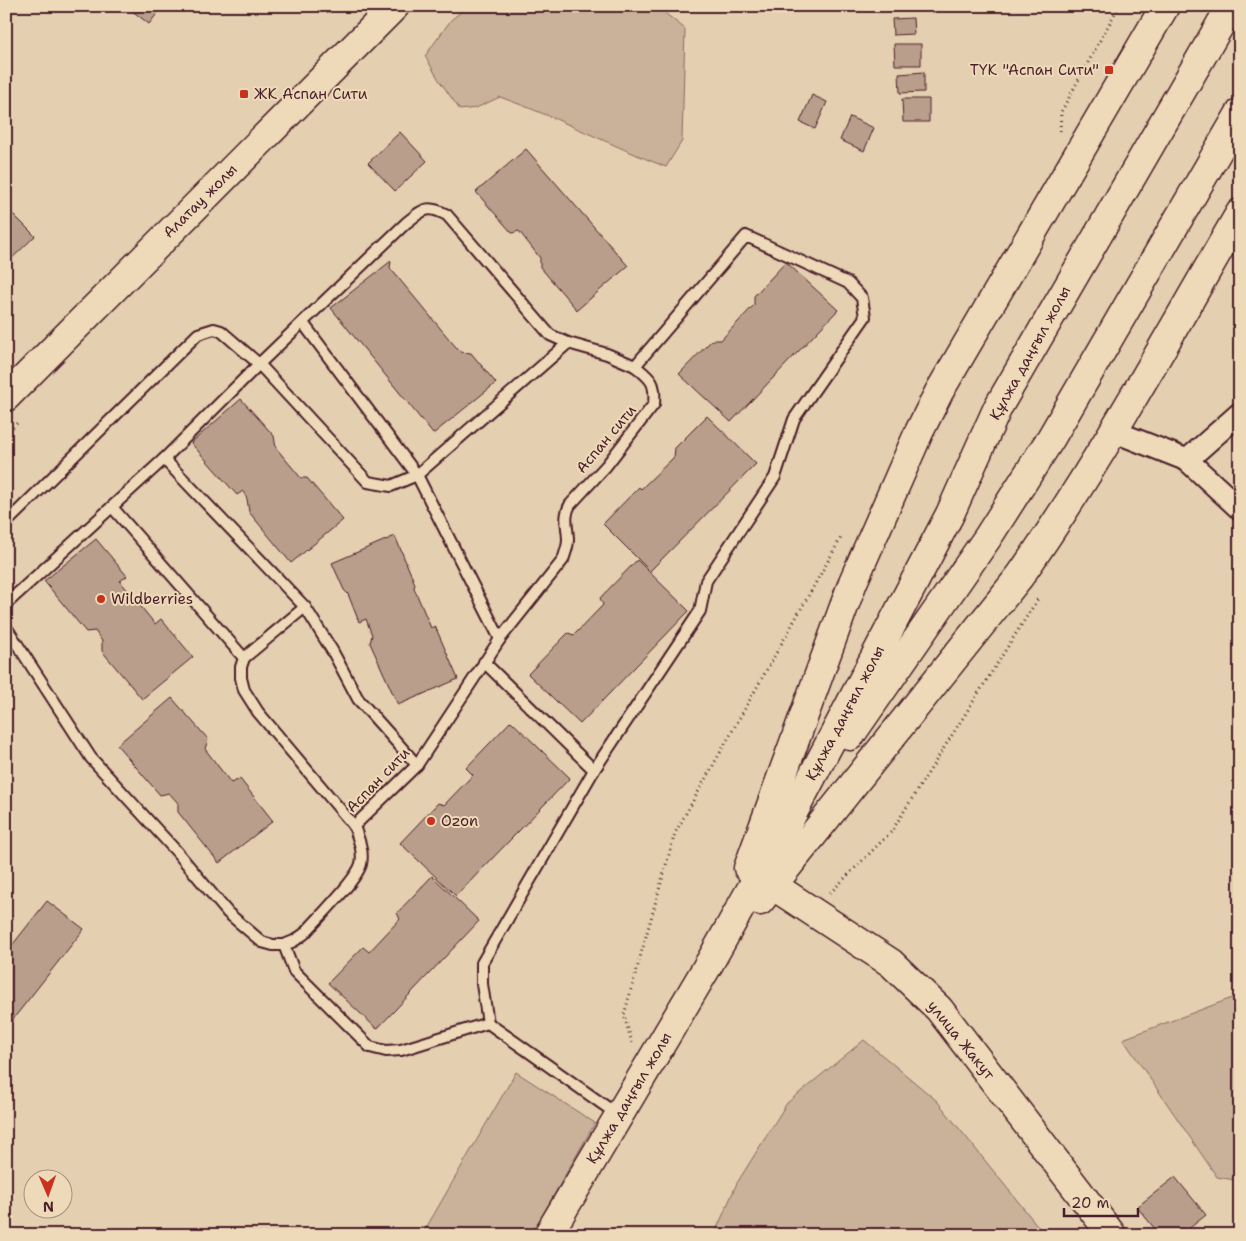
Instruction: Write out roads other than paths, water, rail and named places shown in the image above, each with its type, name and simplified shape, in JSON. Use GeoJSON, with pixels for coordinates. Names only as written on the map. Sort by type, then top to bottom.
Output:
{"type":"FeatureCollection","features":[{"type":"Feature","properties":{"kind":"main road","name":"Алатау жолы"},"geometry":{"type":"LineString","coordinates":[[6,397],[395,6]]}},
{"type":"Feature","properties":{"kind":"main road"},"geometry":{"type":"LineString","coordinates":[[710,962],[749,865],[853,582],[938,392],[1165,6]]}},
{"type":"Feature","properties":{"kind":"main road","name":"Құлжа даңғыл жолы"},"geometry":{"type":"LineString","coordinates":[[783,832],[950,514],[998,407],[1231,6]]}},
{"type":"Feature","properties":{"kind":"main road","name":"Құлжа даңғыл жолы"},"geometry":{"type":"LineString","coordinates":[[783,832],[988,538],[1051,438],[1240,113]]}},
{"type":"Feature","properties":{"kind":"main road"},"geometry":{"type":"LineString","coordinates":[[710,962],[1020,576],[1053,528],[1113,431],[1240,213]]}},
{"type":"Feature","properties":{"kind":"main road"},"geometry":{"type":"LineString","coordinates":[[710,962],[783,832]]}},
{"type":"Feature","properties":{"kind":"main road","name":"улица Жакут"},"geometry":{"type":"LineString","coordinates":[[772,885],[891,963],[939,1010],[1112,1235]]}},
{"type":"Feature","properties":{"kind":"main road","name":"Құлжа даңғыл жолы"},"geometry":{"type":"LineString","coordinates":[[548,1235],[710,962]]}},
{"type":"Feature","properties":{"kind":"street"},"geometry":{"type":"LineString","coordinates":[[1186,460],[1240,413]]}},
{"type":"Feature","properties":{"kind":"street"},"geometry":{"type":"LineString","coordinates":[[1113,431],[1186,460],[1240,509]]}},
{"type":"Feature","properties":{"kind":"lane"},"geometry":{"type":"LineString","coordinates":[[6,604],[164,459],[259,364],[406,223],[420,212],[430,208],[447,215],[550,334],[568,343],[607,354],[635,366],[746,236],[848,283],[862,298],[865,317],[794,419],[775,477],[706,581],[700,611],[594,770],[482,963],[482,984],[488,1023],[619,1116]]}},
{"type":"Feature","properties":{"kind":"lane"},"geometry":{"type":"LineString","coordinates":[[303,323],[417,476],[500,638]]}},
{"type":"Feature","properties":{"kind":"lane"},"geometry":{"type":"LineString","coordinates":[[6,523],[198,334],[214,329],[221,331],[259,364],[368,482],[391,486],[417,476],[568,343]]}},
{"type":"Feature","properties":{"kind":"lane","name":"Аспан сити"},"geometry":{"type":"LineString","coordinates":[[284,945],[304,934],[356,877],[361,864],[362,850],[354,826],[417,765],[500,638],[563,560],[568,547],[566,517],[570,505],[606,466],[654,404],[655,393],[652,380],[635,366]]}},
{"type":"Feature","properties":{"kind":"lane"},"geometry":{"type":"LineString","coordinates":[[164,459],[305,607],[333,652],[358,699],[417,765]]}},
{"type":"Feature","properties":{"kind":"lane"},"geometry":{"type":"LineString","coordinates":[[112,507],[244,658]]}},
{"type":"Feature","properties":{"kind":"lane"},"geometry":{"type":"LineString","coordinates":[[305,607],[244,658],[241,667],[244,690],[258,712],[354,826]]}},
{"type":"Feature","properties":{"kind":"lane"},"geometry":{"type":"LineString","coordinates":[[6,627],[91,758],[177,852],[228,913],[262,942],[284,945],[294,971],[370,1047],[386,1051],[401,1050],[488,1023]]}},
{"type":"Feature","properties":{"kind":"lane"},"geometry":{"type":"LineString","coordinates":[[484,662],[594,770]]}},
{"type":"Feature","properties":{"kind":"place","name":"ТҮК \"Аспан Сити\""},"geometry":{"type":"Point","coordinates":[1109,70]}},
{"type":"Feature","properties":{"kind":"place","name":"ЖК Аспан Сити"},"geometry":{"type":"Point","coordinates":[244,94]}},
{"type":"Feature","properties":{"kind":"place","name":"Wildberries"},"geometry":{"type":"Point","coordinates":[101,599]}},
{"type":"Feature","properties":{"kind":"place","name":"Ozon"},"geometry":{"type":"Point","coordinates":[431,821]}}]}
